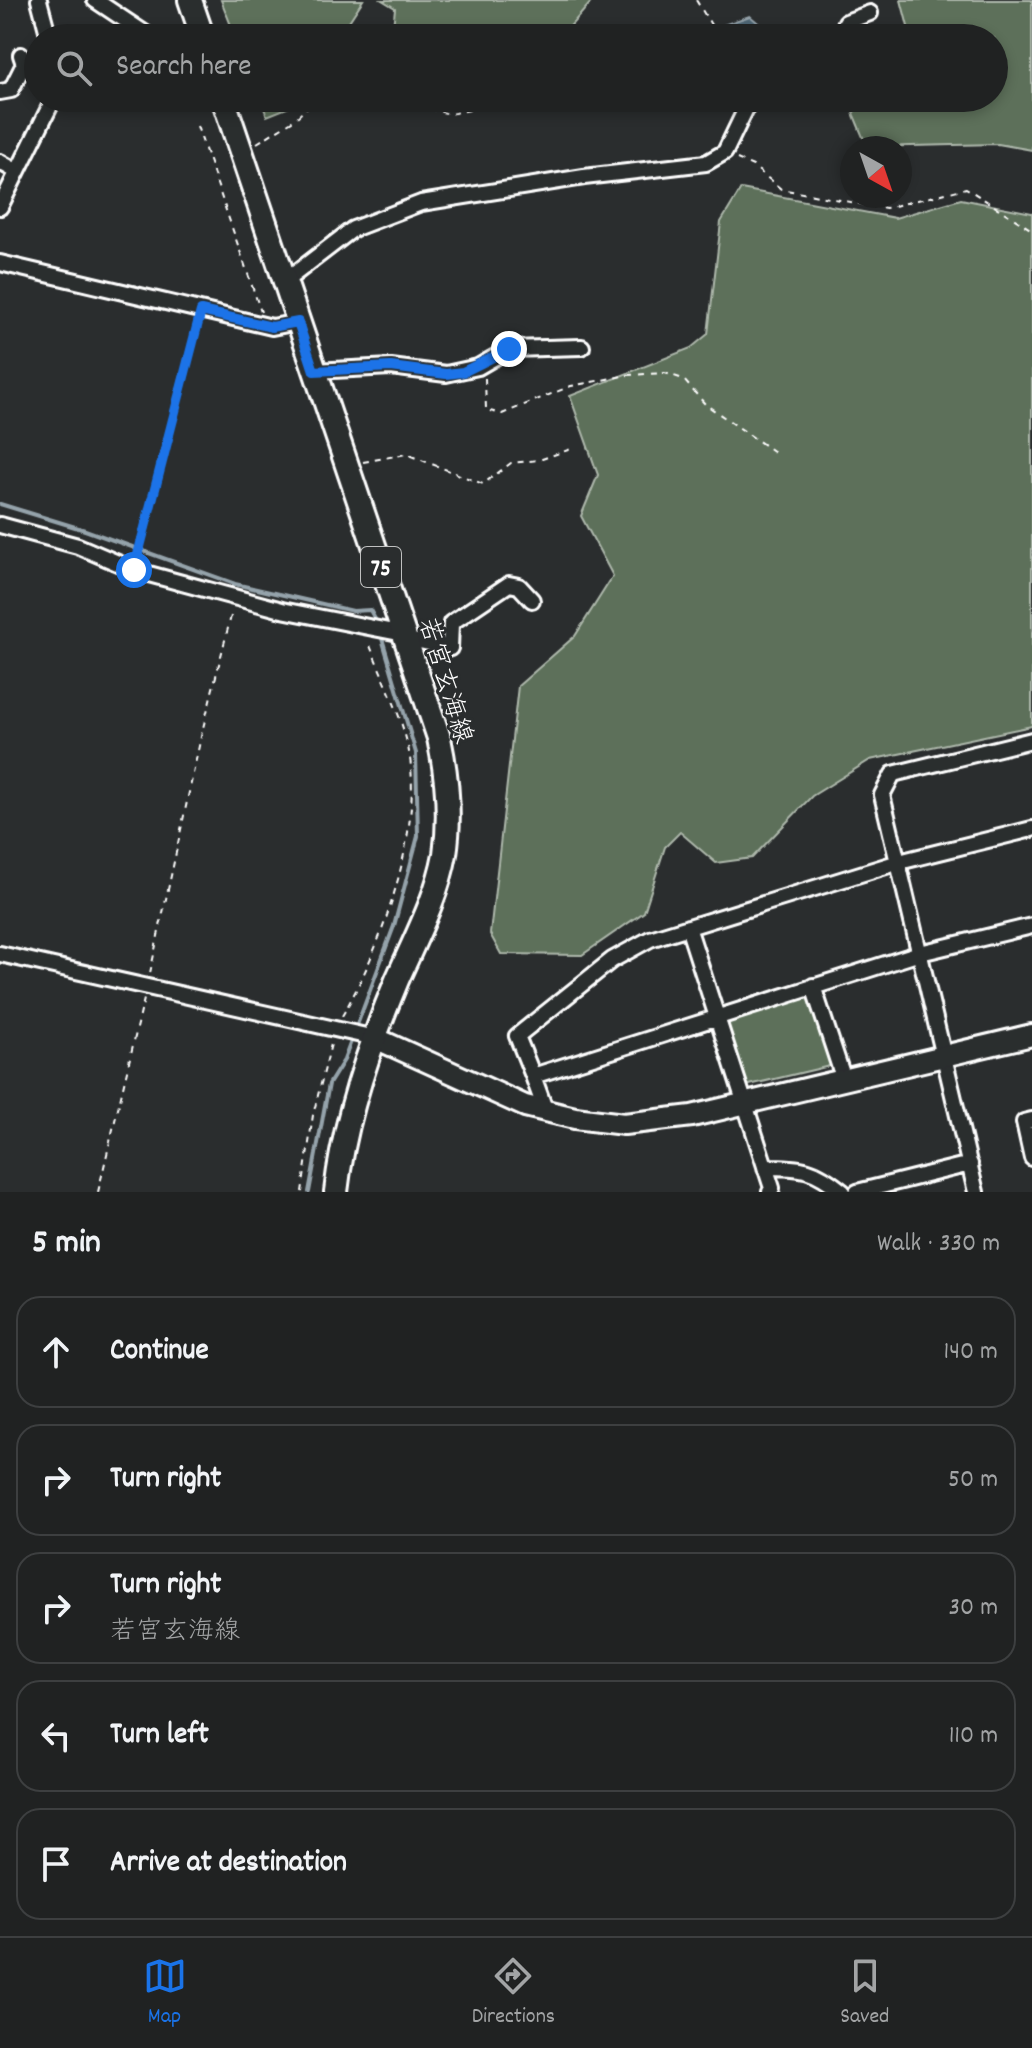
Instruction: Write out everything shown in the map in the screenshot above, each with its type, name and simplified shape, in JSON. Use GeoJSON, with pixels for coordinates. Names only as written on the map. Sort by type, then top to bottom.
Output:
{"type":"FeatureCollection","features":[{"type":"Feature","properties":{"kind":"main road"},"geometry":{"type":"LineString","coordinates":[[190,0],[198,24]]}},
{"type":"Feature","properties":{"kind":"main road","name":"若宮玄海線"},"geometry":{"type":"LineString","coordinates":[[227,112],[439,738],[447,784],[448,825],[437,883],[375,1038],[347,1129],[336,1192]]}},
{"type":"Feature","properties":{"kind":"street"},"geometry":{"type":"LineString","coordinates":[[39,0],[45,24]]}},
{"type":"Feature","properties":{"kind":"street"},"geometry":{"type":"LineString","coordinates":[[95,0],[131,24]]}},
{"type":"Feature","properties":{"kind":"street"},"geometry":{"type":"LineString","coordinates":[[845,24],[870,13]]}},
{"type":"Feature","properties":{"kind":"street"},"geometry":{"type":"LineString","coordinates":[[0,92],[11,90],[24,64],[21,55]]}},
{"type":"Feature","properties":{"kind":"street"},"geometry":{"type":"LineString","coordinates":[[0,207],[47,112]]}},
{"type":"Feature","properties":{"kind":"street"},"geometry":{"type":"LineString","coordinates":[[284,282],[353,229],[421,203],[584,177],[706,163],[725,152],[744,112]]}},
{"type":"Feature","properties":{"kind":"street"},"geometry":{"type":"LineString","coordinates":[[0,162],[16,171]]}},
{"type":"Feature","properties":{"kind":"street"},"geometry":{"type":"LineString","coordinates":[[0,263],[272,327],[298,322]]}},
{"type":"Feature","properties":{"kind":"street"},"geometry":{"type":"LineString","coordinates":[[314,371],[391,367],[446,374],[478,367],[509,349],[582,347]]}},
{"type":"Feature","properties":{"kind":"street"},"geometry":{"type":"LineString","coordinates":[[0,525],[78,546],[134,570],[406,640],[450,648],[451,623],[509,584],[519,586],[532,600]]}},
{"type":"Feature","properties":{"kind":"street"},"geometry":{"type":"LineString","coordinates":[[976,1192],[882,795],[893,774],[1032,740]]}},
{"type":"Feature","properties":{"kind":"street"},"geometry":{"type":"LineString","coordinates":[[546,1112],[517,1036],[612,960],[650,939],[688,927],[899,862],[1032,829]]}},
{"type":"Feature","properties":{"kind":"street"},"geometry":{"type":"LineString","coordinates":[[533,1076],[920,953],[1032,926]]}},
{"type":"Feature","properties":{"kind":"street"},"geometry":{"type":"LineString","coordinates":[[688,927],[765,1167],[770,1192]]}},
{"type":"Feature","properties":{"kind":"street"},"geometry":{"type":"LineString","coordinates":[[0,954],[375,1038],[546,1112],[624,1124],[692,1116],[1032,1035]]}},
{"type":"Feature","properties":{"kind":"street"},"geometry":{"type":"LineString","coordinates":[[813,986],[844,1080]]}},
{"type":"Feature","properties":{"kind":"street"},"geometry":{"type":"LineString","coordinates":[[1032,1120],[1024,1122],[1032,1158]]}},
{"type":"Feature","properties":{"kind":"street"},"geometry":{"type":"LineString","coordinates":[[857,1192],[970,1164]]}},
{"type":"Feature","properties":{"kind":"street"},"geometry":{"type":"LineString","coordinates":[[765,1167],[800,1167],[820,1173],[843,1192]]}},
{"type":"Feature","properties":{"kind":"path"},"geometry":{"type":"LineString","coordinates":[[696,0],[711,24]]}},
{"type":"Feature","properties":{"kind":"path"},"geometry":{"type":"LineString","coordinates":[[240,151],[302,112]]}},
{"type":"Feature","properties":{"kind":"path"},"geometry":{"type":"LineString","coordinates":[[197,126],[262,314],[262,325]]}},
{"type":"Feature","properties":{"kind":"path"},"geometry":{"type":"LineString","coordinates":[[725,152],[753,166],[781,189],[872,206],[886,208],[966,188],[977,191],[1032,230]]}},
{"type":"Feature","properties":{"kind":"path"},"geometry":{"type":"LineString","coordinates":[[134,570],[201,311]]}},
{"type":"Feature","properties":{"kind":"path"},"geometry":{"type":"LineString","coordinates":[[478,367],[486,384],[486,410],[502,414],[571,386],[628,375],[665,373],[683,379],[705,404],[777,454]]}},
{"type":"Feature","properties":{"kind":"path"},"geometry":{"type":"LineString","coordinates":[[348,470],[364,461],[406,454],[483,484],[511,463],[539,460],[571,449]]}},
{"type":"Feature","properties":{"kind":"path"},"geometry":{"type":"LineString","coordinates":[[98,1192],[147,988],[202,732],[236,597]]}},
{"type":"Feature","properties":{"kind":"path"},"geometry":{"type":"LineString","coordinates":[[302,1192],[313,1115],[335,1030],[359,987],[401,869],[412,813],[408,747],[369,642],[369,628]]}},
{"type":"Feature","properties":{"kind":"green space"},"geometry":{"type":"Polygon","coordinates":[[[221,0],[363,0],[347,24],[230,24],[221,0]]]}},
{"type":"Feature","properties":{"kind":"green space"},"geometry":{"type":"Polygon","coordinates":[[[382,0],[593,0],[572,24],[393,24],[395,8],[382,0]]]}},
{"type":"Feature","properties":{"kind":"green space"},"geometry":{"type":"Polygon","coordinates":[[[901,0],[1032,0],[1032,150],[998,144],[912,146],[912,136],[862,136],[854,112],[1008,112],[1008,24],[907,24],[901,0]]]}},
{"type":"Feature","properties":{"kind":"green space"},"geometry":{"type":"Polygon","coordinates":[[[741,189],[895,218],[961,199],[1032,213],[1032,726],[870,760],[812,796],[752,858],[716,863],[680,832],[665,847],[644,912],[582,955],[501,954],[490,934],[518,686],[575,636],[613,576],[581,516],[598,475],[570,396],[691,348],[708,334],[721,222],[741,189]]]}},
{"type":"Feature","properties":{"kind":"green space"},"geometry":{"type":"Polygon","coordinates":[[[808,994],[813,998],[834,1065],[745,1086],[726,1023],[729,1019],[808,994]]]}},
{"type":"Feature","properties":{"kind":"water"},"geometry":{"type":"Polygon","coordinates":[[[750,16],[759,24],[726,24],[750,16]]]}},
{"type":"Feature","properties":{"kind":"waterway"},"geometry":{"type":"LineString","coordinates":[[0,504],[85,530],[235,584],[353,611],[370,610],[377,623]]}},
{"type":"Feature","properties":{"kind":"waterway"},"geometry":{"type":"LineString","coordinates":[[309,1192],[329,1084],[344,1060],[394,926],[418,836],[416,753],[381,635]]}},
{"type":"Feature","properties":{"kind":"route"},"geometry":{"type":"LineString","coordinates":[[134,570],[201,311],[272,327],[298,322],[314,371],[391,367],[446,374],[478,367],[509,349]]}}]}
